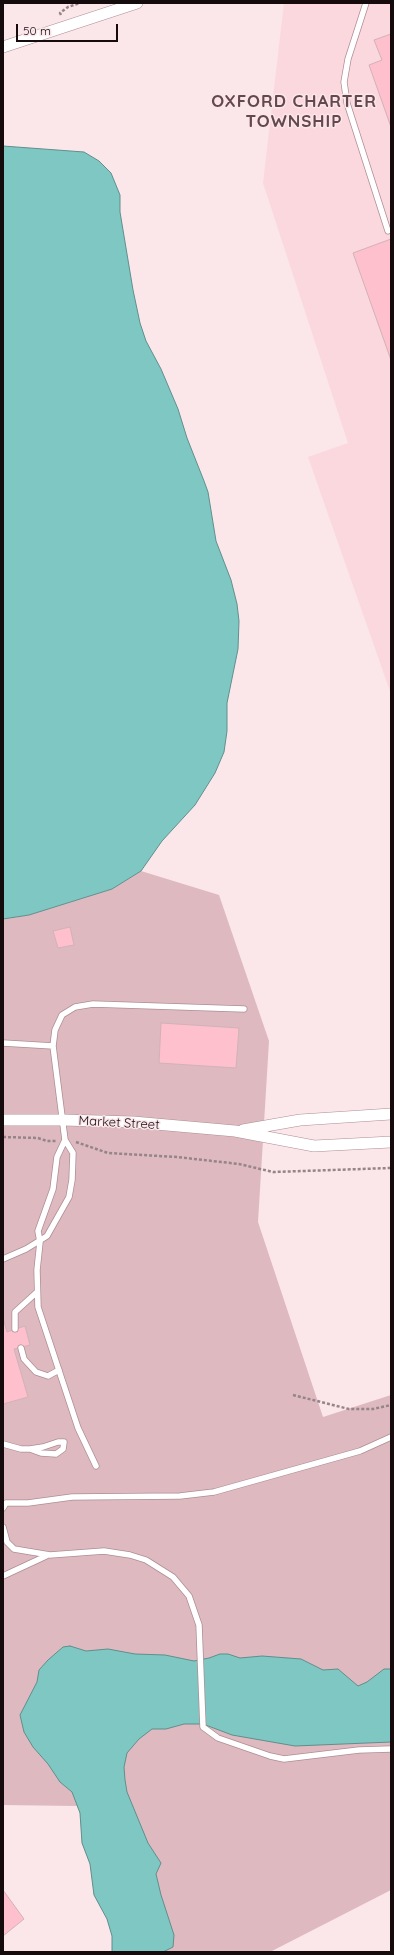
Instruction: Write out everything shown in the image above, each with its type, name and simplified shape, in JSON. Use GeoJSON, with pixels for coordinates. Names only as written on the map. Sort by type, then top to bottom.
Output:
{"type":"FeatureCollection","features":[{"type":"Feature","properties":{"kind":"street"},"geometry":{"type":"LineString","coordinates":[[3,46],[138,3]]}},
{"type":"Feature","properties":{"kind":"street","name":"Market Street"},"geometry":{"type":"LineString","coordinates":[[235,1131],[300,1120],[391,1114]]}},
{"type":"Feature","properties":{"kind":"street","name":"Market Street"},"geometry":{"type":"LineString","coordinates":[[3,1120],[133,1122],[235,1131],[314,1146],[391,1142]]}},
{"type":"Feature","properties":{"kind":"lane"},"geometry":{"type":"LineString","coordinates":[[366,3],[348,59],[344,82],[347,103],[388,231]]}},
{"type":"Feature","properties":{"kind":"lane"},"geometry":{"type":"LineString","coordinates":[[96,1466],[78,1428],[38,1307],[37,1270],[40,1242],[38,1231],[53,1189],[57,1157],[64,1140],[63,1120],[53,1046],[55,1030],[62,1015],[75,1007],[93,1004],[244,1009]]}},
{"type":"Feature","properties":{"kind":"lane"},"geometry":{"type":"LineString","coordinates":[[3,1043],[53,1046]]}},
{"type":"Feature","properties":{"kind":"lane"},"geometry":{"type":"LineString","coordinates":[[3,1259],[40,1242],[47,1236],[68,1197],[72,1180],[73,1153],[64,1140]]}},
{"type":"Feature","properties":{"kind":"lane"},"geometry":{"type":"LineString","coordinates":[[15,1329],[15,1312],[37,1292]]}},
{"type":"Feature","properties":{"kind":"lane"},"geometry":{"type":"LineString","coordinates":[[21,1348],[24,1359],[36,1372],[48,1376],[59,1370]]}},
{"type":"Feature","properties":{"kind":"lane"},"geometry":{"type":"LineString","coordinates":[[3,1508],[6,1502],[28,1503],[72,1497],[159,1497],[214,1492],[360,1451],[391,1437]]}},
{"type":"Feature","properties":{"kind":"lane"},"geometry":{"type":"LineString","coordinates":[[3,1444],[21,1449],[30,1449],[43,1447],[58,1442],[64,1442],[63,1449],[56,1454],[41,1454],[30,1449]]}},
{"type":"Feature","properties":{"kind":"lane"},"geometry":{"type":"LineString","coordinates":[[3,1527],[7,1542],[14,1549],[50,1555]]}},
{"type":"Feature","properties":{"kind":"lane"},"geometry":{"type":"LineString","coordinates":[[3,1576],[40,1558],[50,1555],[104,1551],[130,1555],[163,1569],[182,1585],[189,1596],[199,1626],[203,1727],[218,1738],[228,1742],[284,1759],[359,1750],[391,1749]]}},
{"type":"Feature","properties":{"kind":"path"},"geometry":{"type":"LineString","coordinates":[[60,13],[68,7],[80,3]]}},
{"type":"Feature","properties":{"kind":"path"},"geometry":{"type":"LineString","coordinates":[[3,1136],[38,1138],[47,1142],[64,1140],[82,1142],[108,1153],[177,1157],[239,1164],[273,1172],[391,1168]]}},
{"type":"Feature","properties":{"kind":"path"},"geometry":{"type":"LineString","coordinates":[[293,1395],[349,1409],[373,1409],[391,1405]]}},
{"type":"Feature","properties":{"kind":"shaded area"},"geometry":{"type":"Polygon","coordinates":[[[284,3],[391,3],[391,694],[308,457],[348,443],[263,183],[284,3]]]}},
{"type":"Feature","properties":{"kind":"shaded area"},"geometry":{"type":"Polygon","coordinates":[[[141,871],[219,895],[269,1041],[258,1222],[323,1417],[391,1395],[391,1890],[270,1952],[112,1952],[112,1936],[107,1919],[94,1895],[90,1864],[82,1843],[80,1813],[77,1806],[3,1805],[3,919],[29,915],[112,889],[141,871]]]}},
{"type":"Feature","properties":{"kind":"water"},"geometry":{"type":"Polygon","coordinates":[[[3,146],[84,152],[99,161],[111,173],[120,195],[120,212],[140,323],[146,341],[161,369],[178,409],[187,438],[208,492],[216,541],[231,580],[237,604],[239,621],[238,649],[227,703],[227,731],[224,752],[215,773],[195,805],[162,841],[141,871],[112,889],[29,915],[3,919],[3,146]]]}},
{"type":"Feature","properties":{"kind":"water"},"geometry":{"type":"Polygon","coordinates":[[[70,1646],[86,1651],[108,1649],[135,1654],[165,1655],[194,1661],[220,1654],[228,1654],[240,1658],[262,1656],[301,1659],[323,1670],[338,1669],[358,1686],[367,1682],[384,1669],[391,1669],[391,1742],[295,1746],[232,1735],[203,1724],[184,1724],[166,1729],[152,1729],[139,1739],[127,1753],[124,1767],[125,1780],[127,1792],[148,1843],[161,1863],[156,1874],[174,1935],[173,1947],[163,1952],[112,1952],[112,1936],[107,1919],[94,1895],[90,1864],[82,1843],[80,1813],[72,1792],[60,1782],[48,1764],[33,1747],[24,1732],[20,1715],[37,1682],[39,1670],[63,1647],[70,1646]]]}},
{"type":"Feature","properties":{"kind":"building"},"geometry":{"type":"Polygon","coordinates":[[[391,34],[391,127],[369,65],[382,60],[374,40],[391,34]]]}},
{"type":"Feature","properties":{"kind":"building"},"geometry":{"type":"Polygon","coordinates":[[[391,239],[391,360],[353,253],[391,239]]]}},
{"type":"Feature","properties":{"kind":"building"},"geometry":{"type":"Polygon","coordinates":[[[70,927],[74,945],[58,948],[53,931],[70,927]]]}},
{"type":"Feature","properties":{"kind":"building"},"geometry":{"type":"Polygon","coordinates":[[[161,1023],[239,1028],[236,1068],[159,1063],[161,1023]]]}},
{"type":"Feature","properties":{"kind":"building"},"geometry":{"type":"Polygon","coordinates":[[[3,1318],[7,1332],[25,1326],[30,1345],[14,1349],[28,1397],[3,1404],[3,1318]]]}},
{"type":"Feature","properties":{"kind":"building"},"geometry":{"type":"Polygon","coordinates":[[[3,1890],[24,1919],[3,1936],[3,1890]]]}},
{"type":"Feature","properties":{"kind":"district","name":"OXFORD CHARTER TOWNSHIP"},"geometry":{"type":"Point","coordinates":[294,112]}}]}
